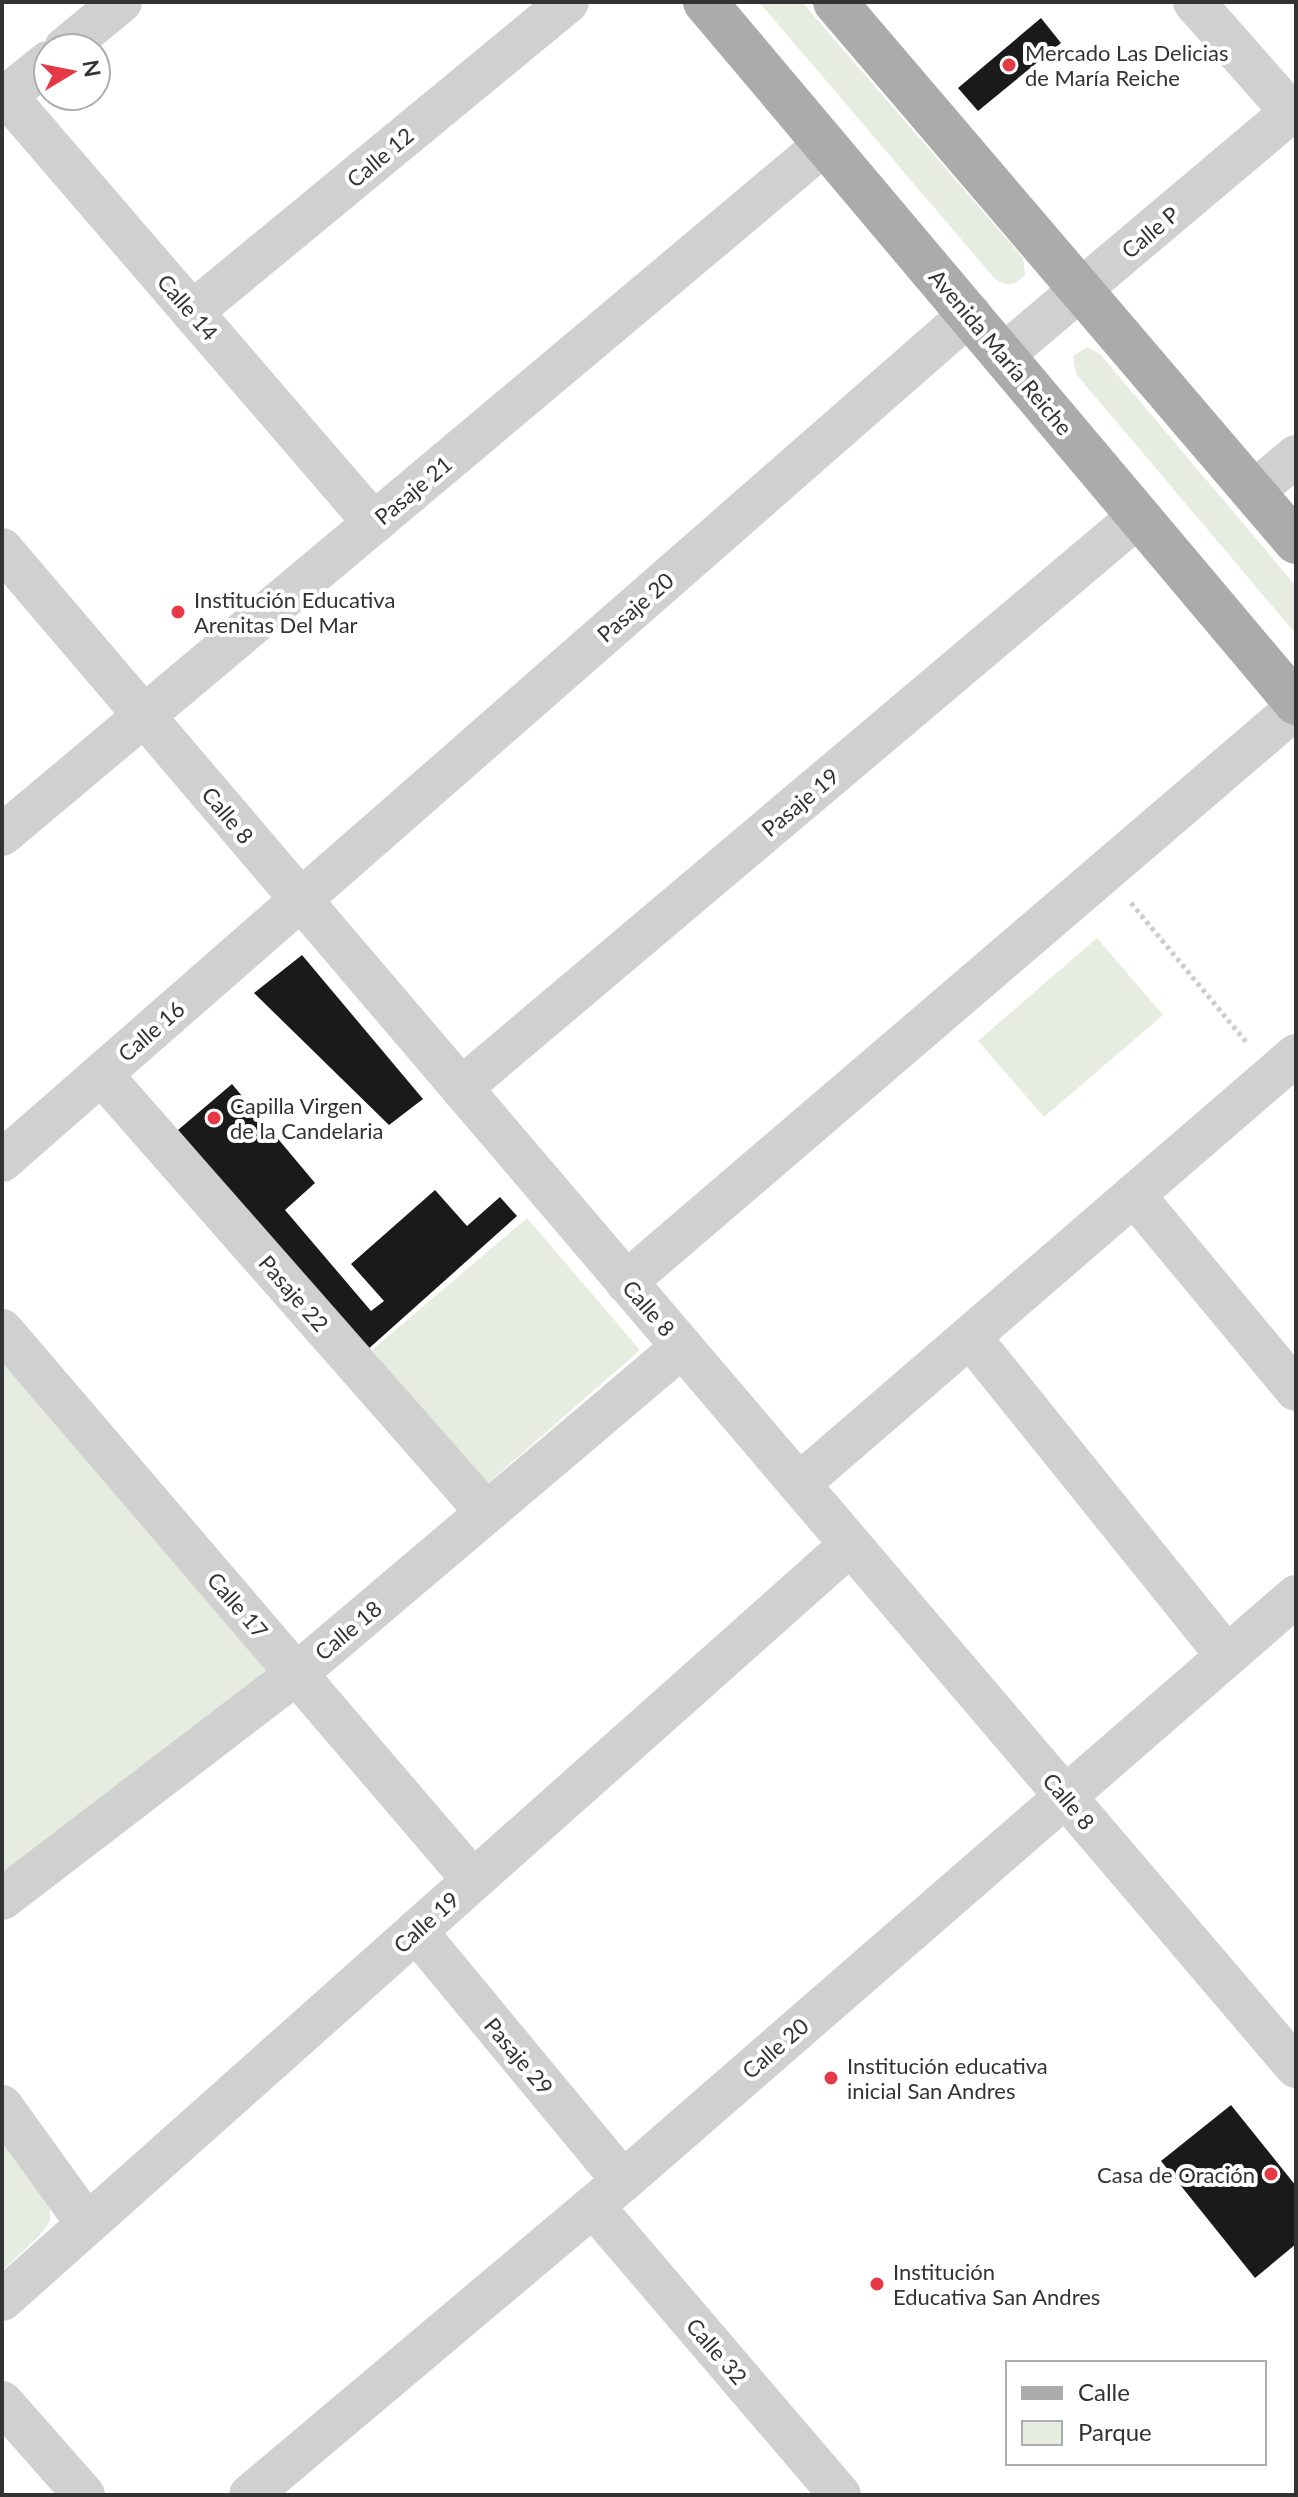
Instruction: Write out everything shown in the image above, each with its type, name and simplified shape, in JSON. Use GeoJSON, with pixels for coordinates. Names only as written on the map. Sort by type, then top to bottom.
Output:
{"type":"FeatureCollection","features":[{"type":"Feature","properties":{"kind":"main road","name":"Avenida María Reiche"},"geometry":{"type":"LineString","coordinates":[[705,2],[1296,706]]}},
{"type":"Feature","properties":{"kind":"main road"},"geometry":{"type":"LineString","coordinates":[[835,2],[1296,542]]}},
{"type":"Feature","properties":{"kind":"street"},"geometry":{"type":"LineString","coordinates":[[84,32],[121,2]]}},
{"type":"Feature","properties":{"kind":"street","name":"Calle 12"},"geometry":{"type":"LineString","coordinates":[[192,312],[568,2]]}},
{"type":"Feature","properties":{"kind":"street"},"geometry":{"type":"LineString","coordinates":[[1194,2],[1294,110]]}},
{"type":"Feature","properties":{"kind":"street"},"geometry":{"type":"LineString","coordinates":[[4,94],[32,74]]}},
{"type":"Feature","properties":{"kind":"street","name":"Calle 14"},"geometry":{"type":"LineString","coordinates":[[4,94],[374,523]]}},
{"type":"Feature","properties":{"kind":"street","name":"Calle P"},"geometry":{"type":"LineString","coordinates":[[1003,355],[1294,110]]}},
{"type":"Feature","properties":{"kind":"street","name":"Pasaje 21"},"geometry":{"type":"LineString","coordinates":[[2,835],[825,144]]}},
{"type":"Feature","properties":{"kind":"street","name":"Pasaje 20"},"geometry":{"type":"LineString","coordinates":[[301,900],[970,314]]}},
{"type":"Feature","properties":{"kind":"street"},"geometry":{"type":"LineString","coordinates":[[1253,492],[1296,456]]}},
{"type":"Feature","properties":{"kind":"street","name":"Pasaje 19"},"geometry":{"type":"LineString","coordinates":[[461,1088],[1139,516]]}},
{"type":"Feature","properties":{"kind":"street","name":"Calle 8"},"geometry":{"type":"LineString","coordinates":[[2,549],[1296,2067]]}},
{"type":"Feature","properties":{"kind":"street"},"geometry":{"type":"LineString","coordinates":[[626,1282],[1296,706]]}},
{"type":"Feature","properties":{"kind":"street","name":"Calle 16"},"geometry":{"type":"LineString","coordinates":[[2,1161],[301,900]]}},
{"type":"Feature","properties":{"kind":"street"},"geometry":{"type":"LineString","coordinates":[[799,1484],[1290,1060]]}},
{"type":"Feature","properties":{"kind":"street","name":"Pasaje 22"},"geometry":{"type":"LineString","coordinates":[[101,1074],[486,1512]]}},
{"type":"Feature","properties":{"kind":"street"},"geometry":{"type":"LineString","coordinates":[[1134,1195],[1296,1390]]}},
{"type":"Feature","properties":{"kind":"street","name":"Calle 17"},"geometry":{"type":"LineString","coordinates":[[2,1330],[473,1880]]}},
{"type":"Feature","properties":{"kind":"street"},"geometry":{"type":"LineString","coordinates":[[970,1337],[1227,1656]]}},
{"type":"Feature","properties":{"kind":"street","name":"Calle 18"},"geometry":{"type":"LineString","coordinates":[[2,1899],[296,1674],[682,1347]]}},
{"type":"Feature","properties":{"kind":"street","name":"Calle 19"},"geometry":{"type":"LineString","coordinates":[[2,2300],[850,1545]]}},
{"type":"Feature","properties":{"kind":"street","name":"Calle 20"},"geometry":{"type":"LineString","coordinates":[[250,2495],[608,2194],[1227,1656],[1292,1607]]}},
{"type":"Feature","properties":{"kind":"street","name":"Pasaje 29"},"geometry":{"type":"LineString","coordinates":[[416,1931],[608,2194]]}},
{"type":"Feature","properties":{"kind":"street"},"geometry":{"type":"LineString","coordinates":[[2,2106],[87,2224]]}},
{"type":"Feature","properties":{"kind":"street","name":"Calle 32"},"geometry":{"type":"LineString","coordinates":[[608,2194],[840,2495]]}},
{"type":"Feature","properties":{"kind":"street"},"geometry":{"type":"LineString","coordinates":[[2,2402],[84,2495]]}},
{"type":"Feature","properties":{"kind":"path"},"geometry":{"type":"LineString","coordinates":[[1105,871],[1290,1060]]}},
{"type":"Feature","properties":{"kind":"green space"},"geometry":{"type":"Polygon","coordinates":[[[759,2],[802,2],[1023,258],[1025,275],[1011,284],[995,279],[759,2]]]}},
{"type":"Feature","properties":{"kind":"green space"},"geometry":{"type":"Polygon","coordinates":[[[1087,347],[1100,354],[1296,586],[1296,634],[1076,374],[1073,356],[1087,347]]]}},
{"type":"Feature","properties":{"kind":"green space"},"geometry":{"type":"Polygon","coordinates":[[[1097,938],[1163,1015],[1044,1117],[978,1041],[1097,938]]]}},
{"type":"Feature","properties":{"kind":"green space"},"geometry":{"type":"Polygon","coordinates":[[[527,1218],[640,1350],[487,1484],[372,1350],[527,1218]]]}},
{"type":"Feature","properties":{"kind":"green space"},"geometry":{"type":"Polygon","coordinates":[[[2,1362],[266,1670],[2,1898],[2,1362]]]}},
{"type":"Feature","properties":{"kind":"green space"},"geometry":{"type":"Polygon","coordinates":[[[2,2130],[50,2196],[50,2221],[40,2235],[2,2271],[2,2130]]]}},
{"type":"Feature","properties":{"kind":"building","name":"Mercado Las Delicias de María Reiche"},"geometry":{"type":"Polygon","coordinates":[[[1041,18],[1061,43],[978,111],[958,88],[1041,18]]]}},
{"type":"Feature","properties":{"kind":"building"},"geometry":{"type":"Polygon","coordinates":[[[302,955],[423,1099],[389,1125],[254,993],[302,955]]]}},
{"type":"Feature","properties":{"kind":"building"},"geometry":{"type":"Polygon","coordinates":[[[232,1084],[315,1183],[285,1210],[371,1311],[384,1301],[351,1264],[435,1190],[467,1226],[500,1197],[517,1216],[366,1351],[178,1130],[232,1084]]]}},
{"type":"Feature","properties":{"kind":"building"},"geometry":{"type":"Polygon","coordinates":[[[1231,2105],[1296,2186],[1296,2244],[1255,2278],[1161,2161],[1231,2105]]]}},
{"type":"Feature","properties":{"kind":"place","name":"Mercado Las Delicias de María Reiche"},"geometry":{"type":"Point","coordinates":[1009,65]}},
{"type":"Feature","properties":{"kind":"place","name":"Institución Educativa Arenitas Del Mar"},"geometry":{"type":"Point","coordinates":[178,612]}},
{"type":"Feature","properties":{"kind":"place","name":"Capilla Virgen de la Candelaria"},"geometry":{"type":"Point","coordinates":[214,1118]}},
{"type":"Feature","properties":{"kind":"place","name":"Institución educativa inicial San Andres"},"geometry":{"type":"Point","coordinates":[831,2078]}},
{"type":"Feature","properties":{"kind":"place","name":"Casa de Oración"},"geometry":{"type":"Point","coordinates":[1271,2174]}},
{"type":"Feature","properties":{"kind":"place","name":"Institución Educativa San Andres"},"geometry":{"type":"Point","coordinates":[877,2284]}}]}
